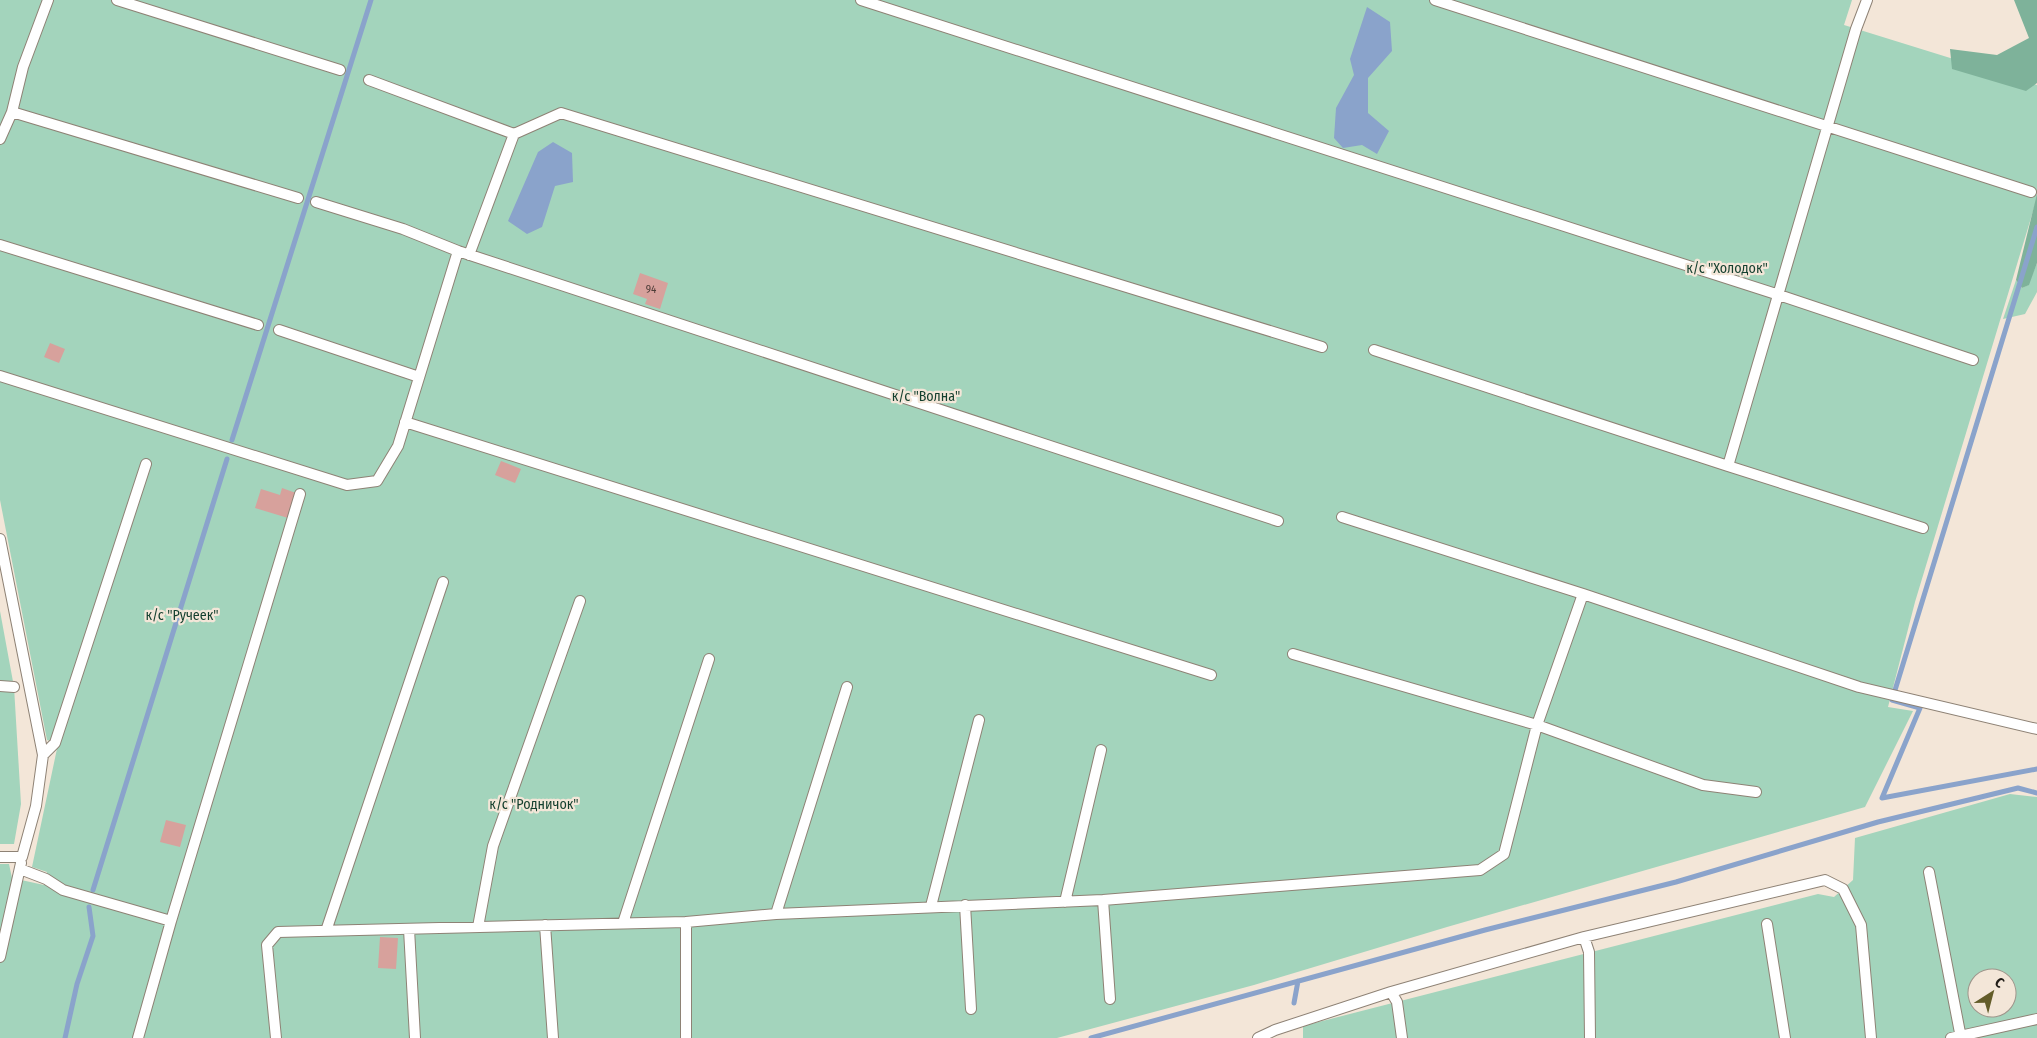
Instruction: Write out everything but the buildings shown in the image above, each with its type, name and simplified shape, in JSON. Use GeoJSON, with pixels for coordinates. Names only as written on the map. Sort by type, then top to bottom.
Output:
{"type":"FeatureCollection","features":[{"type":"Feature","properties":{"kind":"lane"},"geometry":{"type":"LineString","coordinates":[[0,139],[12,112],[24,66],[48,0]]}},
{"type":"Feature","properties":{"kind":"lane"},"geometry":{"type":"LineString","coordinates":[[117,0],[340,70]]}},
{"type":"Feature","properties":{"kind":"lane"},"geometry":{"type":"LineString","coordinates":[[861,0],[1778,295],[1973,360]]}},
{"type":"Feature","properties":{"kind":"lane"},"geometry":{"type":"LineString","coordinates":[[1435,0],[2032,192]]}},
{"type":"Feature","properties":{"kind":"lane"},"geometry":{"type":"LineString","coordinates":[[1728,466],[1856,29],[1867,0]]}},
{"type":"Feature","properties":{"kind":"lane"},"geometry":{"type":"LineString","coordinates":[[369,80],[514,134],[561,113],[1322,347]]}},
{"type":"Feature","properties":{"kind":"lane"},"geometry":{"type":"LineString","coordinates":[[12,112],[298,198]]}},
{"type":"Feature","properties":{"kind":"lane"},"geometry":{"type":"LineString","coordinates":[[470,255],[514,134]]}},
{"type":"Feature","properties":{"kind":"lane"},"geometry":{"type":"LineString","coordinates":[[316,202],[403,229],[470,255],[1278,521]]}},
{"type":"Feature","properties":{"kind":"lane"},"geometry":{"type":"LineString","coordinates":[[0,245],[258,325]]}},
{"type":"Feature","properties":{"kind":"lane"},"geometry":{"type":"LineString","coordinates":[[0,376],[347,485],[377,480],[398,446],[458,251]]}},
{"type":"Feature","properties":{"kind":"lane"},"geometry":{"type":"LineString","coordinates":[[279,330],[419,377]]}},
{"type":"Feature","properties":{"kind":"lane"},"geometry":{"type":"LineString","coordinates":[[1374,350],[1923,528]]}},
{"type":"Feature","properties":{"kind":"lane"},"geometry":{"type":"LineString","coordinates":[[405,422],[1212,674]]}},
{"type":"Feature","properties":{"kind":"lane"},"geometry":{"type":"LineString","coordinates":[[43,755],[55,743],[146,464]]}},
{"type":"Feature","properties":{"kind":"lane"},"geometry":{"type":"LineString","coordinates":[[138,1038],[171,921],[300,494]]}},
{"type":"Feature","properties":{"kind":"lane"},"geometry":{"type":"LineString","coordinates":[[1342,517],[1583,594],[1859,687],[2037,730]]}},
{"type":"Feature","properties":{"kind":"lane"},"geometry":{"type":"LineString","coordinates":[[0,538],[43,755],[36,806],[22,857],[0,957]]}},
{"type":"Feature","properties":{"kind":"lane"},"geometry":{"type":"LineString","coordinates":[[326,931],[443,582]]}},
{"type":"Feature","properties":{"kind":"lane"},"geometry":{"type":"LineString","coordinates":[[276,1038],[267,945],[278,932],[686,922],[776,914],[1103,900],[1480,870],[1504,854],[1538,725],[1583,594]]}},
{"type":"Feature","properties":{"kind":"lane"},"geometry":{"type":"LineString","coordinates":[[478,927],[492,846],[580,600]]}},
{"type":"Feature","properties":{"kind":"lane"},"geometry":{"type":"LineString","coordinates":[[1293,654],[1538,725],[1703,785],[1756,792]]}},
{"type":"Feature","properties":{"kind":"lane"},"geometry":{"type":"LineString","coordinates":[[623,923],[710,659]]}},
{"type":"Feature","properties":{"kind":"lane"},"geometry":{"type":"LineString","coordinates":[[0,686],[14,687]]}},
{"type":"Feature","properties":{"kind":"lane"},"geometry":{"type":"LineString","coordinates":[[776,914],[847,687]]}},
{"type":"Feature","properties":{"kind":"lane"},"geometry":{"type":"LineString","coordinates":[[931,906],[979,720]]}},
{"type":"Feature","properties":{"kind":"lane"},"geometry":{"type":"LineString","coordinates":[[1065,902],[1101,750]]}},
{"type":"Feature","properties":{"kind":"lane"},"geometry":{"type":"LineString","coordinates":[[0,857],[22,857]]}},
{"type":"Feature","properties":{"kind":"lane"},"geometry":{"type":"LineString","coordinates":[[20,869],[46,879],[63,890],[171,921]]}},
{"type":"Feature","properties":{"kind":"lane"},"geometry":{"type":"LineString","coordinates":[[1929,872],[1958,1038],[2037,1019]]}},
{"type":"Feature","properties":{"kind":"lane"},"geometry":{"type":"LineString","coordinates":[[1258,1038],[1274,1030],[1391,992],[1584,937],[1825,880],[1843,889],[1861,925],[1871,1038]]}},
{"type":"Feature","properties":{"kind":"lane"},"geometry":{"type":"LineString","coordinates":[[1103,900],[1110,998]]}},
{"type":"Feature","properties":{"kind":"lane"},"geometry":{"type":"LineString","coordinates":[[965,905],[970,1009]]}},
{"type":"Feature","properties":{"kind":"lane"},"geometry":{"type":"LineString","coordinates":[[686,922],[686,1038]]}},
{"type":"Feature","properties":{"kind":"lane"},"geometry":{"type":"LineString","coordinates":[[1767,924],[1784,1038]]}},
{"type":"Feature","properties":{"kind":"lane"},"geometry":{"type":"LineString","coordinates":[[545,925],[554,1038]]}},
{"type":"Feature","properties":{"kind":"lane"},"geometry":{"type":"LineString","coordinates":[[408,929],[415,1038]]}},
{"type":"Feature","properties":{"kind":"lane"},"geometry":{"type":"LineString","coordinates":[[1584,937],[1589,952],[1590,1038]]}},
{"type":"Feature","properties":{"kind":"lane"},"geometry":{"type":"LineString","coordinates":[[1391,992],[1397,1002],[1402,1038]]}},
{"type":"Feature","properties":{"kind":"green space"},"geometry":{"type":"Polygon","coordinates":[[[0,0],[1852,0],[1844,25],[2037,85],[2037,198],[1915,602],[1888,707],[1913,711],[1865,807],[1447,927],[1254,985],[1057,1038],[0,1038],[0,864],[9,864],[12,878],[44,885],[47,872],[32,867],[58,744],[47,740],[0,500],[0,0]]]}},
{"type":"Feature","properties":{"kind":"green space"},"geometry":{"type":"Polygon","coordinates":[[[2014,0],[2037,0],[2037,83],[2026,91],[1952,69],[1950,49],[1997,55],[2029,38],[2014,0]]]}},
{"type":"Feature","properties":{"kind":"green space"},"geometry":{"type":"Polygon","coordinates":[[[2037,194],[2037,263],[2029,285],[2022,288],[2016,280],[2037,194]]]}},
{"type":"Feature","properties":{"kind":"green space"},"geometry":{"type":"Polygon","coordinates":[[[2037,263],[2037,292],[2025,314],[2003,319],[2016,280],[2022,288],[2028,285],[2037,263]]]}},
{"type":"Feature","properties":{"kind":"green space"},"geometry":{"type":"Polygon","coordinates":[[[0,611],[14,687],[21,804],[14,844],[0,844],[0,611]]]}},
{"type":"Feature","properties":{"kind":"green space"},"geometry":{"type":"Polygon","coordinates":[[[2010,794],[2037,797],[2037,1038],[1303,1038],[1303,1026],[1818,894],[1834,897],[1853,880],[1855,838],[2010,794]]]}},
{"type":"Feature","properties":{"kind":"water"},"geometry":{"type":"Polygon","coordinates":[[[1367,7],[1390,22],[1392,51],[1368,78],[1368,113],[1389,131],[1377,154],[1362,145],[1343,148],[1334,138],[1336,108],[1354,75],[1350,59],[1367,7]]]}},
{"type":"Feature","properties":{"kind":"water"},"geometry":{"type":"Polygon","coordinates":[[[553,142],[572,153],[573,182],[555,186],[542,227],[527,234],[508,221],[538,152],[553,142]]]}},
{"type":"Feature","properties":{"kind":"waterway"},"geometry":{"type":"LineString","coordinates":[[232,440],[371,0]]}},
{"type":"Feature","properties":{"kind":"waterway"},"geometry":{"type":"LineString","coordinates":[[2037,227],[1892,700],[1920,708],[1882,798],[2037,769]]}},
{"type":"Feature","properties":{"kind":"waterway"},"geometry":{"type":"LineString","coordinates":[[93,890],[227,459]]}},
{"type":"Feature","properties":{"kind":"waterway"},"geometry":{"type":"LineString","coordinates":[[1091,1038],[1485,930],[1676,882],[1878,822],[2018,788],[2037,793]]}},
{"type":"Feature","properties":{"kind":"waterway"},"geometry":{"type":"LineString","coordinates":[[65,1038],[77,984],[93,936],[89,907]]}},
{"type":"Feature","properties":{"kind":"waterway"},"geometry":{"type":"LineString","coordinates":[[1294,1003],[1298,981]]}},
{"type":"Feature","properties":{"kind":"park label","name":"к/с \"Холодок\""},"geometry":{"type":"Point","coordinates":[1727,268]}},
{"type":"Feature","properties":{"kind":"park label","name":"к/с \"Волна\""},"geometry":{"type":"Point","coordinates":[926,396]}},
{"type":"Feature","properties":{"kind":"park label","name":"к/с \"Ручеек\""},"geometry":{"type":"Point","coordinates":[182,615]}},
{"type":"Feature","properties":{"kind":"park label","name":"к/с \"Родничок\""},"geometry":{"type":"Point","coordinates":[534,804]}}]}
